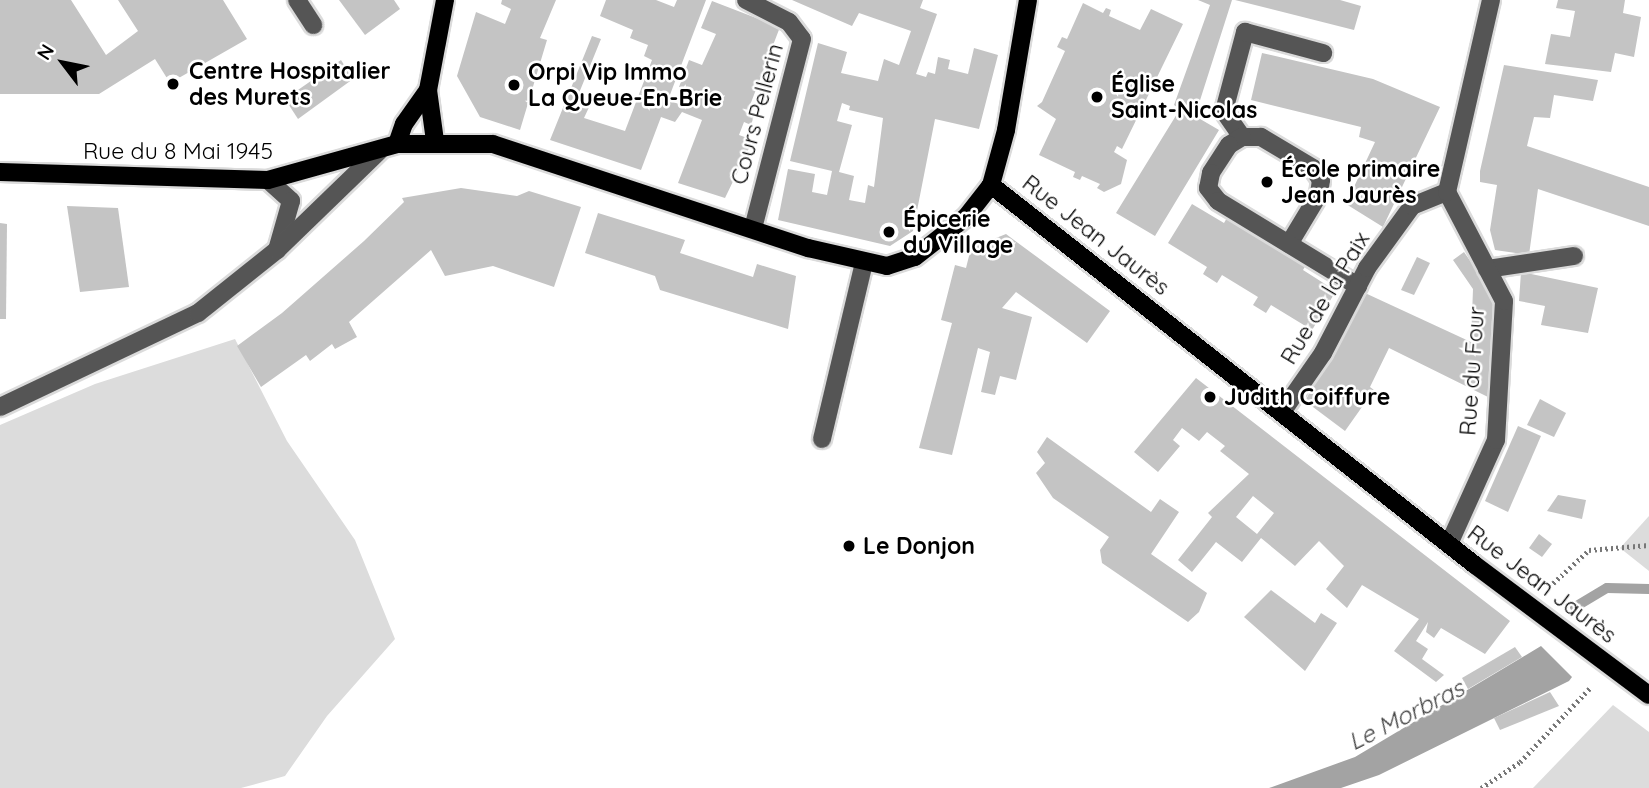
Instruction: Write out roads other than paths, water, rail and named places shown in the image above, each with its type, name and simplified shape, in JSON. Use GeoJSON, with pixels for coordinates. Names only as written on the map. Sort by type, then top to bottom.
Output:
{"type":"FeatureCollection","features":[{"type":"Feature","properties":{"kind":"main road"},"geometry":{"type":"LineString","coordinates":[[435,141],[428,90],[445,0]]}},
{"type":"Feature","properties":{"kind":"main road"},"geometry":{"type":"LineString","coordinates":[[991,185],[1006,130],[1028,0]]}},
{"type":"Feature","properties":{"kind":"main road"},"geometry":{"type":"LineString","coordinates":[[397,144],[404,124],[428,90]]}},
{"type":"Feature","properties":{"kind":"main road","name":"Rue Jean Jaurès"},"geometry":{"type":"LineString","coordinates":[[435,141],[493,144],[864,263],[887,266],[915,257],[966,217],[991,185],[1449,544],[1649,695]]}},
{"type":"Feature","properties":{"kind":"main road","name":"Rue du 8 Mai 1945"},"geometry":{"type":"LineString","coordinates":[[0,173],[268,180],[397,144],[435,141]]}},
{"type":"Feature","properties":{"kind":"street"},"geometry":{"type":"LineString","coordinates":[[297,0],[313,25]]}},
{"type":"Feature","properties":{"kind":"street","name":"Cours Pellerin"},"geometry":{"type":"LineString","coordinates":[[746,0],[789,22],[802,39],[752,228]]}},
{"type":"Feature","properties":{"kind":"street"},"geometry":{"type":"LineString","coordinates":[[1447,192],[1491,0]]}},
{"type":"Feature","properties":{"kind":"street"},"geometry":{"type":"LineString","coordinates":[[1242,137],[1224,111],[1245,32],[1323,53]]}},
{"type":"Feature","properties":{"kind":"street"},"geometry":{"type":"LineString","coordinates":[[1289,244],[1319,194],[1321,180],[1313,168],[1261,137],[1242,137],[1229,145],[1211,173],[1208,188],[1218,201],[1358,286]]}},
{"type":"Feature","properties":{"kind":"street"},"geometry":{"type":"LineString","coordinates":[[0,407],[198,313],[277,250],[379,151]]}},
{"type":"Feature","properties":{"kind":"street"},"geometry":{"type":"LineString","coordinates":[[268,180],[291,201],[277,250]]}},
{"type":"Feature","properties":{"kind":"street","name":"Rue du Four"},"geometry":{"type":"LineString","coordinates":[[1447,192],[1504,301],[1496,440],[1449,544]]}},
{"type":"Feature","properties":{"kind":"street","name":"Rue de la Paix"},"geometry":{"type":"LineString","coordinates":[[1282,412],[1323,353],[1358,286],[1412,206],[1447,192]]}},
{"type":"Feature","properties":{"kind":"street"},"geometry":{"type":"LineString","coordinates":[[1487,269],[1574,256]]}},
{"type":"Feature","properties":{"kind":"street"},"geometry":{"type":"LineString","coordinates":[[822,439],[864,263]]}},
{"type":"Feature","properties":{"kind":"waterway","name":"Le Morbras"},"geometry":{"type":"LineString","coordinates":[[1575,607],[1607,588],[1649,589]]}},
{"type":"Feature","properties":{"kind":"place","name":"Centre Hospitalier des Murets"},"geometry":{"type":"Point","coordinates":[173,84]}},
{"type":"Feature","properties":{"kind":"place","name":"Orpi Vip Immo La Queue-En-Brie"},"geometry":{"type":"Point","coordinates":[514,85]}},
{"type":"Feature","properties":{"kind":"place","name":"Église Saint-Nicolas"},"geometry":{"type":"Point","coordinates":[1097,97]}},
{"type":"Feature","properties":{"kind":"place","name":"École primaire Jean Jaurès"},"geometry":{"type":"Point","coordinates":[1267,182]}},
{"type":"Feature","properties":{"kind":"place","name":"Épicerie du Village"},"geometry":{"type":"Point","coordinates":[889,232]}},
{"type":"Feature","properties":{"kind":"place","name":"Judith Coiffure"},"geometry":{"type":"Point","coordinates":[1210,397]}},
{"type":"Feature","properties":{"kind":"place","name":"Le Donjon"},"geometry":{"type":"Point","coordinates":[849,546]}}]}
